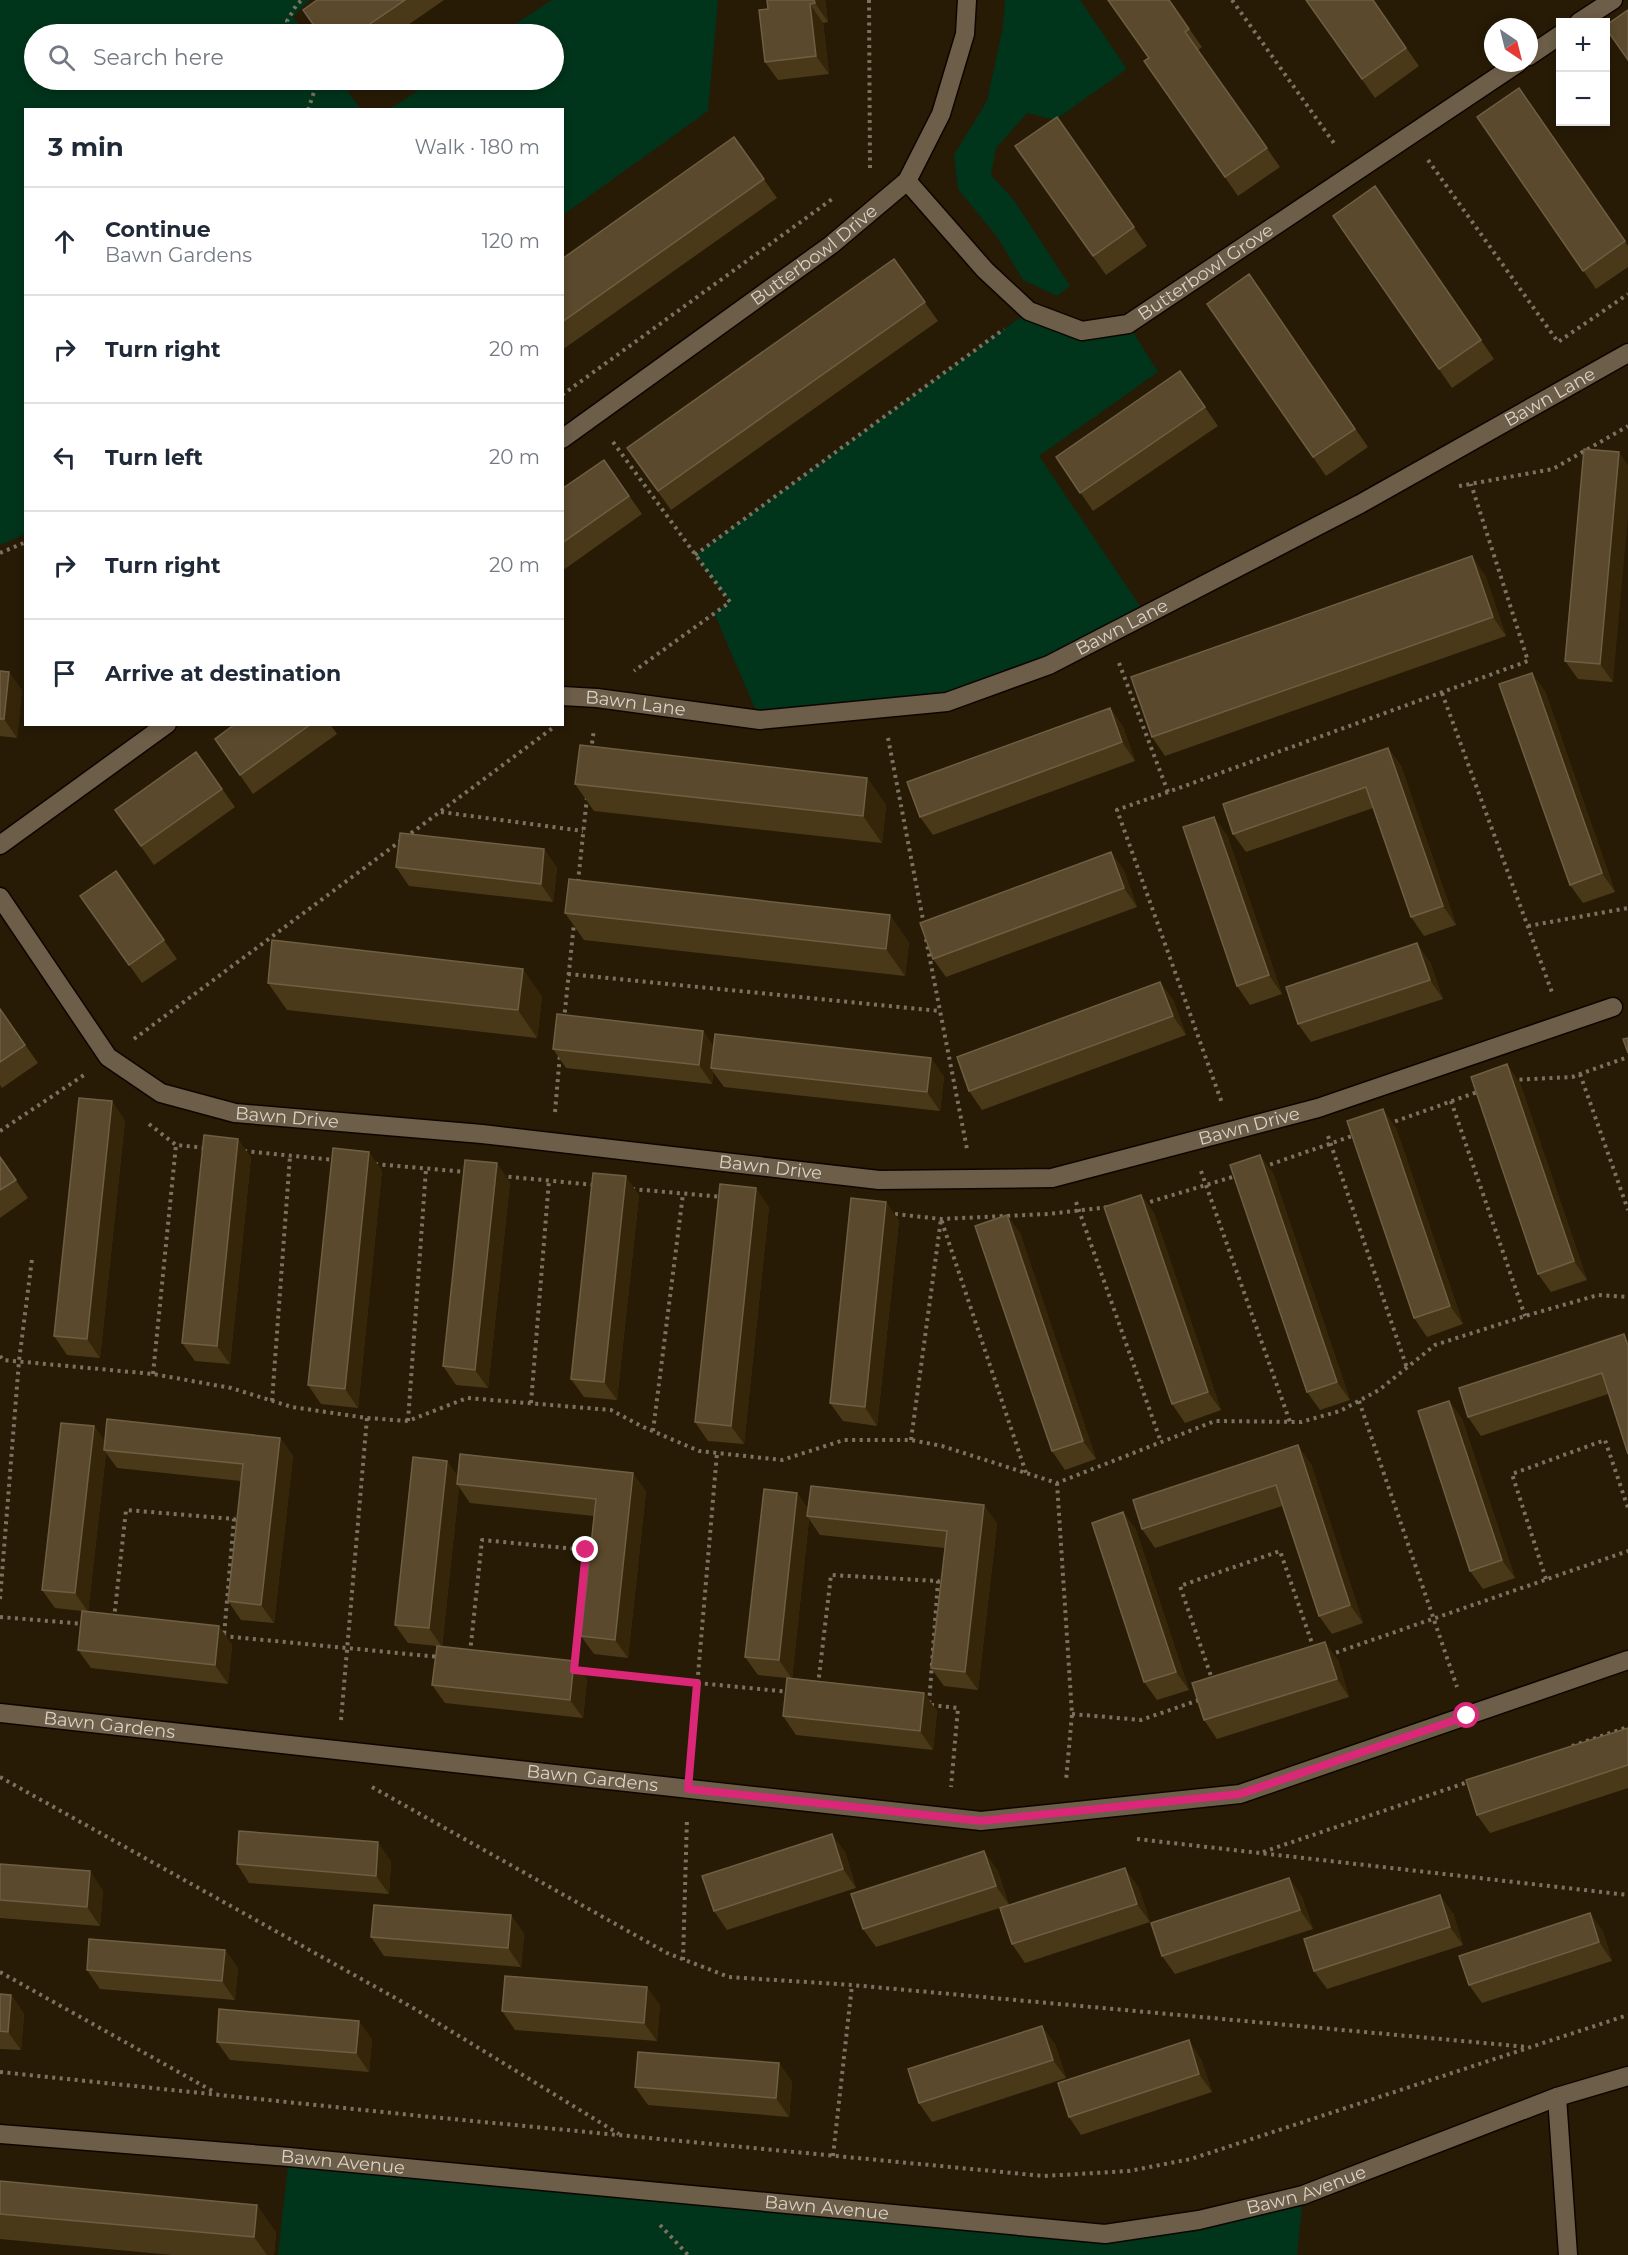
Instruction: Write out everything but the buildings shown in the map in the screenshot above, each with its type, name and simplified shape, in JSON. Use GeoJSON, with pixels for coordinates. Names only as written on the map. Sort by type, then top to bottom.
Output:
{"type":"FeatureCollection","features":[{"type":"Feature","properties":{"kind":"street","name":"Butterbowl Drive"},"geometry":{"type":"LineString","coordinates":[[564,438],[831,245],[907,181],[941,114],[965,34],[967,0]]}},
{"type":"Feature","properties":{"kind":"street"},"geometry":{"type":"LineString","coordinates":[[1585,18],[1613,0]]}},
{"type":"Feature","properties":{"kind":"street"},"geometry":{"type":"LineString","coordinates":[[1538,50],[1556,38]]}},
{"type":"Feature","properties":{"kind":"street","name":"Butterbowl Grove"},"geometry":{"type":"LineString","coordinates":[[907,181],[985,270],[1029,311],[1082,331],[1128,324],[1505,72]]}},
{"type":"Feature","properties":{"kind":"street","name":"Bawn Lane"},"geometry":{"type":"LineString","coordinates":[[564,696],[597,698],[760,720],[947,702],[1049,666],[1360,504],[1628,353]]}},
{"type":"Feature","properties":{"kind":"street"},"geometry":{"type":"LineString","coordinates":[[0,845],[164,726]]}},
{"type":"Feature","properties":{"kind":"street","name":"Bawn Drive"},"geometry":{"type":"LineString","coordinates":[[0,897],[108,1057],[161,1093],[235,1113],[551,1142],[879,1180],[1052,1178],[1318,1108],[1614,1007]]}},
{"type":"Feature","properties":{"kind":"street","name":"Bawn Gardens"},"geometry":{"type":"LineString","coordinates":[[0,1713],[981,1821],[1240,1794],[1628,1660]]}},
{"type":"Feature","properties":{"kind":"street","name":"Bawn Avenue"},"geometry":{"type":"LineString","coordinates":[[0,2134],[289,2157],[1105,2234],[1199,2220],[1303,2195],[1557,2097],[1628,2076]]}},
{"type":"Feature","properties":{"kind":"street"},"geometry":{"type":"LineString","coordinates":[[1557,2097],[1568,2255]]}},
{"type":"Feature","properties":{"kind":"path"},"geometry":{"type":"LineString","coordinates":[[288,24],[286,21],[302,0]]}},
{"type":"Feature","properties":{"kind":"path"},"geometry":{"type":"LineString","coordinates":[[869,0],[870,212]]}},
{"type":"Feature","properties":{"kind":"path"},"geometry":{"type":"LineString","coordinates":[[1232,0],[1355,172]]}},
{"type":"Feature","properties":{"kind":"path"},"geometry":{"type":"LineString","coordinates":[[309,108],[315,90]]}},
{"type":"Feature","properties":{"kind":"path"},"geometry":{"type":"LineString","coordinates":[[1411,135],[1558,342],[1628,294]]}},
{"type":"Feature","properties":{"kind":"path"},"geometry":{"type":"LineString","coordinates":[[564,394],[841,192]]}},
{"type":"Feature","properties":{"kind":"path"},"geometry":{"type":"LineString","coordinates":[[695,555],[1029,311]]}},
{"type":"Feature","properties":{"kind":"path"},"geometry":{"type":"LineString","coordinates":[[591,753],[597,698],[730,602],[594,416]]}},
{"type":"Feature","properties":{"kind":"path"},"geometry":{"type":"LineString","coordinates":[[1448,488],[1553,469],[1628,426]]}},
{"type":"Feature","properties":{"kind":"path"},"geometry":{"type":"LineString","coordinates":[[1232,1131],[1117,810],[1528,661],[1471,484]]}},
{"type":"Feature","properties":{"kind":"path"},"geometry":{"type":"LineString","coordinates":[[0,553],[24,543]]}},
{"type":"Feature","properties":{"kind":"path"},"geometry":{"type":"LineString","coordinates":[[1109,634],[1168,792]]}},
{"type":"Feature","properties":{"kind":"path"},"geometry":{"type":"LineString","coordinates":[[1442,693],[1563,1024]]}},
{"type":"Feature","properties":{"kind":"path"},"geometry":{"type":"LineString","coordinates":[[883,708],[972,1179]]}},
{"type":"Feature","properties":{"kind":"path"},"geometry":{"type":"LineString","coordinates":[[0,1131],[108,1057],[555,726]]}},
{"type":"Feature","properties":{"kind":"path"},"geometry":{"type":"LineString","coordinates":[[578,886],[588,786]]}},
{"type":"Feature","properties":{"kind":"path"},"geometry":{"type":"LineString","coordinates":[[441,812],[583,831]]}},
{"type":"Feature","properties":{"kind":"path"},"geometry":{"type":"LineString","coordinates":[[1528,926],[1628,908]]}},
{"type":"Feature","properties":{"kind":"path"},"geometry":{"type":"LineString","coordinates":[[563,1030],[574,919]]}},
{"type":"Feature","properties":{"kind":"path"},"geometry":{"type":"LineString","coordinates":[[568,974],[940,1011]]}},
{"type":"Feature","properties":{"kind":"path"},"geometry":{"type":"LineString","coordinates":[[551,1142],[561,1053]]}},
{"type":"Feature","properties":{"kind":"path"},"geometry":{"type":"LineString","coordinates":[[1580,1074],[1628,1210]]}},
{"type":"Feature","properties":{"kind":"path"},"geometry":{"type":"LineString","coordinates":[[1452,1101],[1525,1316]]}},
{"type":"Feature","properties":{"kind":"path"},"geometry":{"type":"LineString","coordinates":[[1331,1144],[1407,1368]]}},
{"type":"Feature","properties":{"kind":"path"},"geometry":{"type":"LineString","coordinates":[[153,1374],[176,1145]]}},
{"type":"Feature","properties":{"kind":"path"},"geometry":{"type":"LineString","coordinates":[[272,1401],[290,1156]]}},
{"type":"Feature","properties":{"kind":"path"},"geometry":{"type":"LineString","coordinates":[[408,1421],[426,1169]]}},
{"type":"Feature","properties":{"kind":"path"},"geometry":{"type":"LineString","coordinates":[[531,1403],[549,1180]]}},
{"type":"Feature","properties":{"kind":"path"},"geometry":{"type":"LineString","coordinates":[[1206,1186],[1290,1422]]}},
{"type":"Feature","properties":{"kind":"path"},"geometry":{"type":"LineString","coordinates":[[653,1431],[683,1194]]}},
{"type":"Feature","properties":{"kind":"path"},"geometry":{"type":"LineString","coordinates":[[1078,1210],[1161,1442]]}},
{"type":"Feature","properties":{"kind":"path"},"geometry":{"type":"LineString","coordinates":[[910,1440],[941,1219],[1026,1473]]}},
{"type":"Feature","properties":{"kind":"path"},"geometry":{"type":"LineString","coordinates":[[0,1599],[19,1361],[32,1259]]}},
{"type":"Feature","properties":{"kind":"path"},"geometry":{"type":"LineString","coordinates":[[0,1356],[3,1360],[153,1374],[231,1388],[292,1407],[367,1418],[408,1421],[467,1398],[611,1410],[699,1450],[782,1460],[844,1440],[910,1440],[942,1446],[1057,1483],[1215,1421],[1301,1422],[1340,1411],[1379,1390],[1435,1345],[1598,1294],[1628,1297]]}},
{"type":"Feature","properties":{"kind":"path"},"geometry":{"type":"LineString","coordinates":[[1359,1401],[1467,1716]]}},
{"type":"Feature","properties":{"kind":"path"},"geometry":{"type":"LineString","coordinates":[[338,1750],[367,1418]]}},
{"type":"Feature","properties":{"kind":"path"},"geometry":{"type":"LineString","coordinates":[[1546,1579],[1512,1474],[1605,1440],[1628,1508]]}},
{"type":"Feature","properties":{"kind":"path"},"geometry":{"type":"LineString","coordinates":[[683,1960],[688,1789],[717,1453]]}},
{"type":"Feature","properties":{"kind":"path"},"geometry":{"type":"LineString","coordinates":[[1057,1483],[1072,1714],[1063,1812]]}},
{"type":"Feature","properties":{"kind":"path"},"geometry":{"type":"LineString","coordinates":[[113,1627],[126,1510],[234,1519],[224,1636]]}},
{"type":"Feature","properties":{"kind":"path"},"geometry":{"type":"LineString","coordinates":[[469,1660],[482,1540],[586,1550],[574,1670],[795,1692]]}},
{"type":"Feature","properties":{"kind":"path"},"geometry":{"type":"LineString","coordinates":[[1213,1683],[1180,1586],[1280,1551],[1317,1659]]}},
{"type":"Feature","properties":{"kind":"path"},"geometry":{"type":"LineString","coordinates":[[1328,1655],[1628,1551]]}},
{"type":"Feature","properties":{"kind":"path"},"geometry":{"type":"LineString","coordinates":[[817,1694],[831,1575],[938,1581],[929,1705]]}},
{"type":"Feature","properties":{"kind":"path"},"geometry":{"type":"LineString","coordinates":[[0,1617],[90,1625]]}},
{"type":"Feature","properties":{"kind":"path"},"geometry":{"type":"LineString","coordinates":[[213,1635],[447,1657]]}},
{"type":"Feature","properties":{"kind":"path"},"geometry":{"type":"LineString","coordinates":[[1072,1714],[1141,1720],[1206,1697]]}},
{"type":"Feature","properties":{"kind":"path"},"geometry":{"type":"LineString","coordinates":[[918,1704],[958,1708],[948,1817]]}},
{"type":"Feature","properties":{"kind":"path"},"geometry":{"type":"LineString","coordinates":[[1561,1750],[1628,1727]]}},
{"type":"Feature","properties":{"kind":"path"},"geometry":{"type":"LineString","coordinates":[[0,1777],[415,2009],[623,2136]]}},
{"type":"Feature","properties":{"kind":"path"},"geometry":{"type":"LineString","coordinates":[[1261,1853],[1472,1780]]}},
{"type":"Feature","properties":{"kind":"path"},"geometry":{"type":"LineString","coordinates":[[372,1787],[667,1953],[729,1977],[852,1985],[1532,2047]]}},
{"type":"Feature","properties":{"kind":"path"},"geometry":{"type":"LineString","coordinates":[[1132,1838],[1628,1895]]}},
{"type":"Feature","properties":{"kind":"path"},"geometry":{"type":"LineString","coordinates":[[0,1972],[219,2095]]}},
{"type":"Feature","properties":{"kind":"path"},"geometry":{"type":"LineString","coordinates":[[832,2157],[852,1985]]}},
{"type":"Feature","properties":{"kind":"path"},"geometry":{"type":"LineString","coordinates":[[0,2072],[832,2157],[1044,2176],[1129,2171],[1191,2159],[1628,2015]]}},
{"type":"Feature","properties":{"kind":"green space"},"geometry":{"type":"Polygon","coordinates":[[[0,0],[309,0],[293,17],[298,24],[24,24],[24,90],[347,90],[360,108],[24,108],[24,534],[0,545],[0,0]]]}},
{"type":"Feature","properties":{"kind":"green space"},"geometry":{"type":"Polygon","coordinates":[[[552,0],[718,0],[708,111],[564,214],[564,108],[392,108],[419,90],[564,90],[564,24],[515,24],[552,0]]]}},
{"type":"Feature","properties":{"kind":"green space"},"geometry":{"type":"Polygon","coordinates":[[[1005,0],[1080,0],[1127,69],[1055,120],[1027,113],[996,148],[991,175],[1013,199],[1070,286],[1057,296],[1023,280],[998,238],[958,189],[954,155],[987,101],[1003,27],[1005,0]]]}},
{"type":"Feature","properties":{"kind":"green space"},"geometry":{"type":"Polygon","coordinates":[[[1029,311],[1082,331],[1128,324],[1158,372],[1039,456],[1146,615],[947,702],[760,720],[714,613],[730,602],[695,555],[1029,311]]]}},
{"type":"Feature","properties":{"kind":"green space"},"geometry":{"type":"Polygon","coordinates":[[[289,2157],[1105,2234],[1303,2195],[1297,2255],[278,2255],[289,2157]]]}},
{"type":"Feature","properties":{"kind":"route"},"geometry":{"type":"LineString","coordinates":[[586,1550],[574,1670],[697,1683],[688,1789],[981,1821],[1240,1794],[1467,1716]]}}]}
